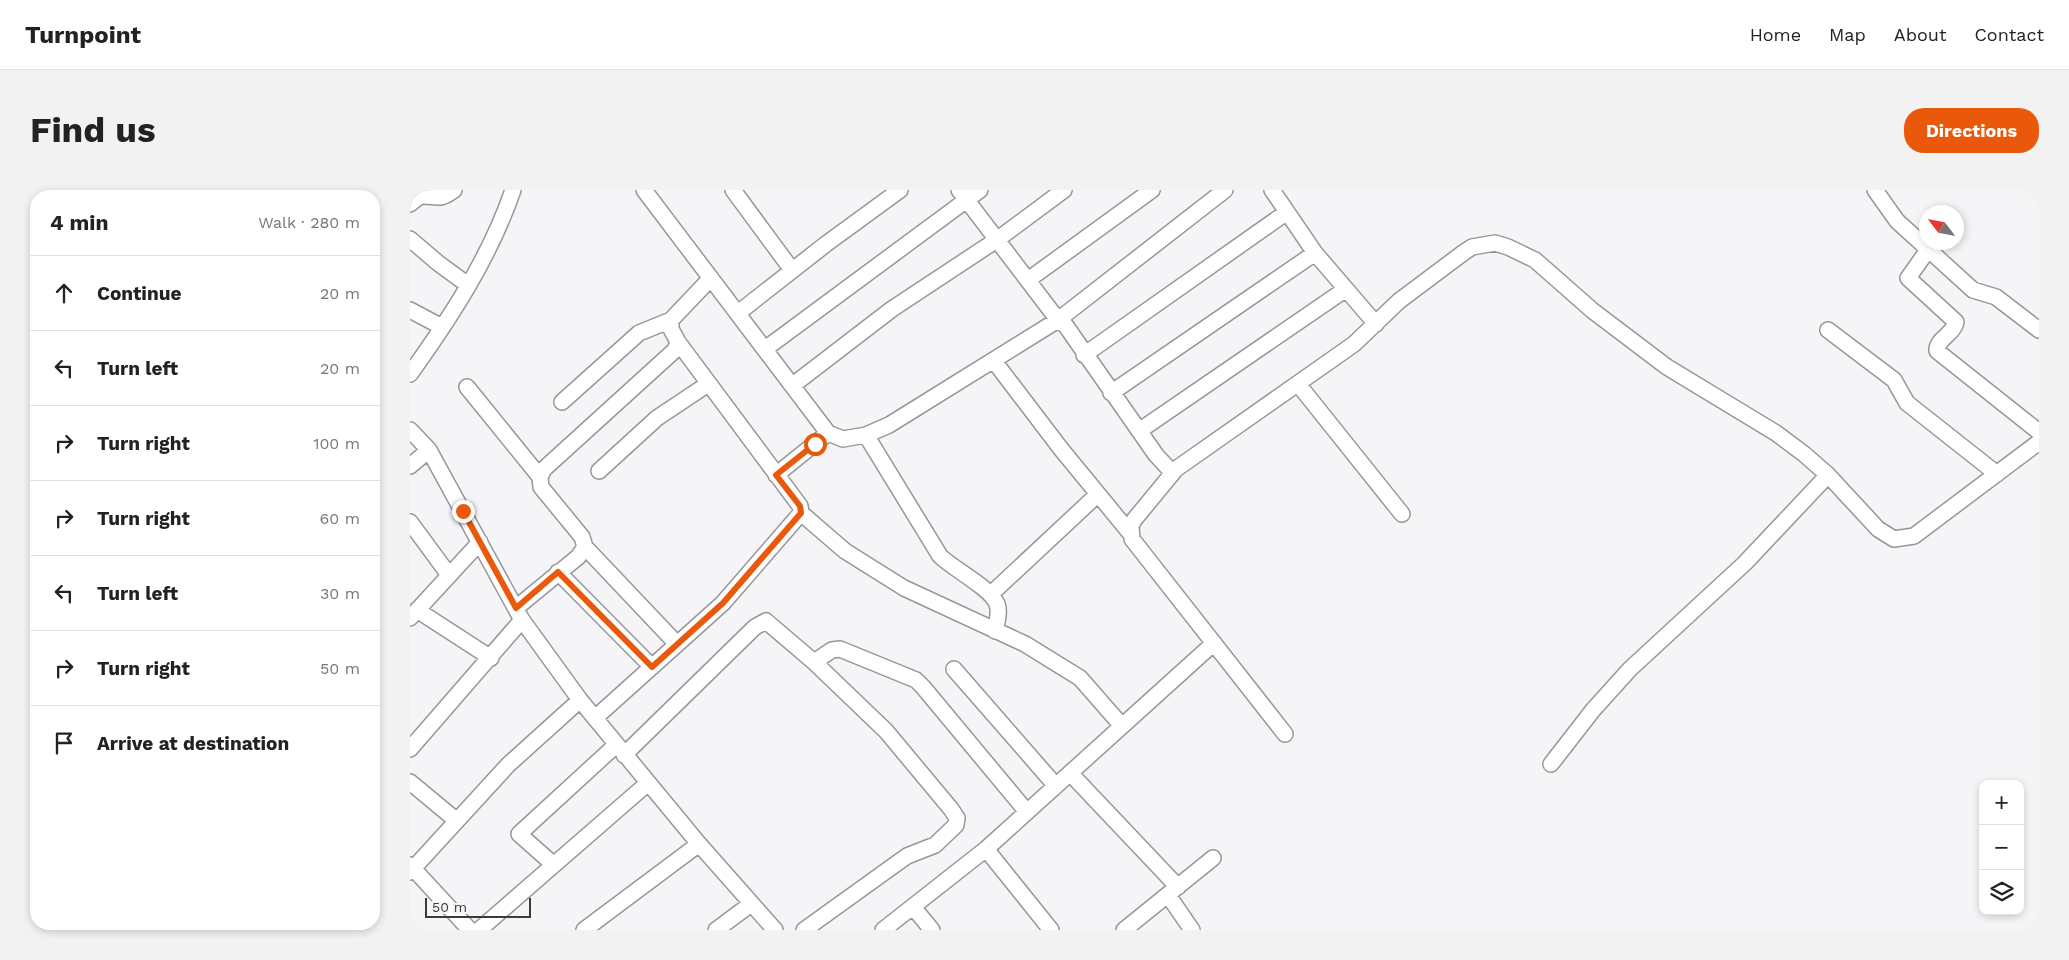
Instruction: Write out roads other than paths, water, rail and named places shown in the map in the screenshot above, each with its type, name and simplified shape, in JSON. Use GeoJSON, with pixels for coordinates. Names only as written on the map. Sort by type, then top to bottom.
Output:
{"type":"FeatureCollection","features":[{"type":"Feature","properties":{"kind":"street"},"geometry":{"type":"LineString","coordinates":[[410,204],[420,196],[437,199],[444,197],[454,190]]}},
{"type":"Feature","properties":{"kind":"street"},"geometry":{"type":"LineString","coordinates":[[410,374],[442,328],[468,284],[503,221],[513,190]]}},
{"type":"Feature","properties":{"kind":"street"},"geometry":{"type":"LineString","coordinates":[[644,190],[828,433],[843,439],[866,435],[889,425],[1058,320],[1225,190]]}},
{"type":"Feature","properties":{"kind":"street"},"geometry":{"type":"LineString","coordinates":[[733,190],[792,270]]}},
{"type":"Feature","properties":{"kind":"street"},"geometry":{"type":"LineString","coordinates":[[738,313],[792,270],[900,190]]}},
{"type":"Feature","properties":{"kind":"street"},"geometry":{"type":"LineString","coordinates":[[766,349],[963,195],[980,190]]}},
{"type":"Feature","properties":{"kind":"street"},"geometry":{"type":"LineString","coordinates":[[793,385],[892,309],[998,239],[1064,190]]}},
{"type":"Feature","properties":{"kind":"street"},"geometry":{"type":"LineString","coordinates":[[1028,280],[1152,190]]}},
{"type":"Feature","properties":{"kind":"street"},"geometry":{"type":"LineString","coordinates":[[1272,190],[1314,253],[1376,324]]}},
{"type":"Feature","properties":{"kind":"street"},"geometry":{"type":"LineString","coordinates":[[1875,190],[1897,221],[1919,242]]}},
{"type":"Feature","properties":{"kind":"street"},"geometry":{"type":"LineString","coordinates":[[963,195],[1058,320],[1066,326],[1084,355],[1139,431],[1169,469],[1176,469]]}},
{"type":"Feature","properties":{"kind":"street"},"geometry":{"type":"LineString","coordinates":[[1084,355],[1287,212]]}},
{"type":"Feature","properties":{"kind":"street"},"geometry":{"type":"LineString","coordinates":[[410,239],[438,263],[468,284]]}},
{"type":"Feature","properties":{"kind":"street"},"geometry":{"type":"LineString","coordinates":[[1130,533],[1131,526],[1138,514],[1176,469],[1354,344],[1399,301],[1472,247],[1495,243],[1535,260],[1593,311],[1667,367],[1776,434],[1804,454],[1828,476],[1878,529],[1894,538],[1904,539],[1914,536],[2039,442]]}},
{"type":"Feature","properties":{"kind":"street"},"geometry":{"type":"LineString","coordinates":[[2039,330],[1996,297],[1973,290],[1928,250],[1908,278],[1956,322],[1954,328],[1937,347],[1937,351],[2039,432]]}},
{"type":"Feature","properties":{"kind":"street"},"geometry":{"type":"LineString","coordinates":[[1111,393],[1314,253]]}},
{"type":"Feature","properties":{"kind":"street"},"geometry":{"type":"LineString","coordinates":[[562,402],[639,333],[671,320],[711,278]]}},
{"type":"Feature","properties":{"kind":"street"},"geometry":{"type":"LineString","coordinates":[[1139,431],[1346,289]]}},
{"type":"Feature","properties":{"kind":"street"},"geometry":{"type":"LineString","coordinates":[[410,310],[442,328]]}},
{"type":"Feature","properties":{"kind":"street"},"geometry":{"type":"LineString","coordinates":[[671,320],[671,329],[678,342],[800,506],[801,513],[845,551],[904,588],[1025,644],[1080,678],[1122,726]]}},
{"type":"Feature","properties":{"kind":"street"},"geometry":{"type":"LineString","coordinates":[[1828,330],[1894,380],[1907,403],[1997,474]]}},
{"type":"Feature","properties":{"kind":"street"},"geometry":{"type":"LineString","coordinates":[[676,643],[585,547],[582,537],[541,487],[540,477],[544,469],[670,356],[676,350],[678,342]]}},
{"type":"Feature","properties":{"kind":"street"},"geometry":{"type":"LineString","coordinates":[[994,360],[1285,734]]}},
{"type":"Feature","properties":{"kind":"street"},"geometry":{"type":"LineString","coordinates":[[599,471],[657,418],[708,384]]}},
{"type":"Feature","properties":{"kind":"street"},"geometry":{"type":"LineString","coordinates":[[1298,384],[1402,514]]}},
{"type":"Feature","properties":{"kind":"street"},"geometry":{"type":"LineString","coordinates":[[467,387],[540,477]]}},
{"type":"Feature","properties":{"kind":"street"},"geometry":{"type":"LineString","coordinates":[[410,430],[429,450],[519,614],[580,700],[699,844],[775,930]]}},
{"type":"Feature","properties":{"kind":"street"},"geometry":{"type":"LineString","coordinates":[[776,475],[828,433]]}},
{"type":"Feature","properties":{"kind":"street"},"geometry":{"type":"LineString","coordinates":[[866,435],[940,556],[950,566],[991,594],[998,612],[995,631]]}},
{"type":"Feature","properties":{"kind":"street"},"geometry":{"type":"LineString","coordinates":[[410,466],[429,450]]}},
{"type":"Feature","properties":{"kind":"street"},"geometry":{"type":"LineString","coordinates":[[1551,764],[1593,710],[1630,669],[1745,563],[1828,476]]}},
{"type":"Feature","properties":{"kind":"street"},"geometry":{"type":"LineString","coordinates":[[991,594],[1097,494]]}},
{"type":"Feature","properties":{"kind":"street"},"geometry":{"type":"LineString","coordinates":[[595,718],[676,643],[723,603],[801,513]]}},
{"type":"Feature","properties":{"kind":"street"},"geometry":{"type":"LineString","coordinates":[[410,522],[449,575]]}},
{"type":"Feature","properties":{"kind":"street"},"geometry":{"type":"LineString","coordinates":[[480,542],[413,614],[491,658]]}},
{"type":"Feature","properties":{"kind":"street"},"geometry":{"type":"LineString","coordinates":[[410,749],[415,733],[491,658],[519,614],[558,572],[578,557],[585,547]]}},
{"type":"Feature","properties":{"kind":"street"},"geometry":{"type":"LineString","coordinates":[[558,572],[652,667]]}},
{"type":"Feature","properties":{"kind":"street"},"geometry":{"type":"LineString","coordinates":[[554,865],[519,834],[620,750],[762,622],[766,621],[772,624],[814,662],[886,731],[957,818],[956,825],[935,845],[908,856],[804,930]]}},
{"type":"Feature","properties":{"kind":"street"},"geometry":{"type":"LineString","coordinates":[[884,930],[986,849],[1214,643]]}},
{"type":"Feature","properties":{"kind":"street"},"geometry":{"type":"LineString","coordinates":[[814,662],[832,650],[840,649],[916,680],[947,714],[1026,812]]}},
{"type":"Feature","properties":{"kind":"street"},"geometry":{"type":"LineString","coordinates":[[954,669],[1056,786]]}},
{"type":"Feature","properties":{"kind":"street"},"geometry":{"type":"LineString","coordinates":[[470,930],[411,868],[457,821],[508,764],[580,700]]}},
{"type":"Feature","properties":{"kind":"street"},"geometry":{"type":"LineString","coordinates":[[1070,773],[1173,891],[1192,930]]}},
{"type":"Feature","properties":{"kind":"street"},"geometry":{"type":"LineString","coordinates":[[410,782],[457,821]]}},
{"type":"Feature","properties":{"kind":"street"},"geometry":{"type":"LineString","coordinates":[[479,930],[648,783]]}},
{"type":"Feature","properties":{"kind":"street"},"geometry":{"type":"LineString","coordinates":[[584,930],[699,844]]}},
{"type":"Feature","properties":{"kind":"street"},"geometry":{"type":"LineString","coordinates":[[986,849],[1051,930]]}},
{"type":"Feature","properties":{"kind":"street"},"geometry":{"type":"LineString","coordinates":[[1124,930],[1213,858]]}},
{"type":"Feature","properties":{"kind":"street"},"geometry":{"type":"LineString","coordinates":[[716,930],[751,904]]}},
{"type":"Feature","properties":{"kind":"street"},"geometry":{"type":"LineString","coordinates":[[913,907],[932,930]]}}]}
